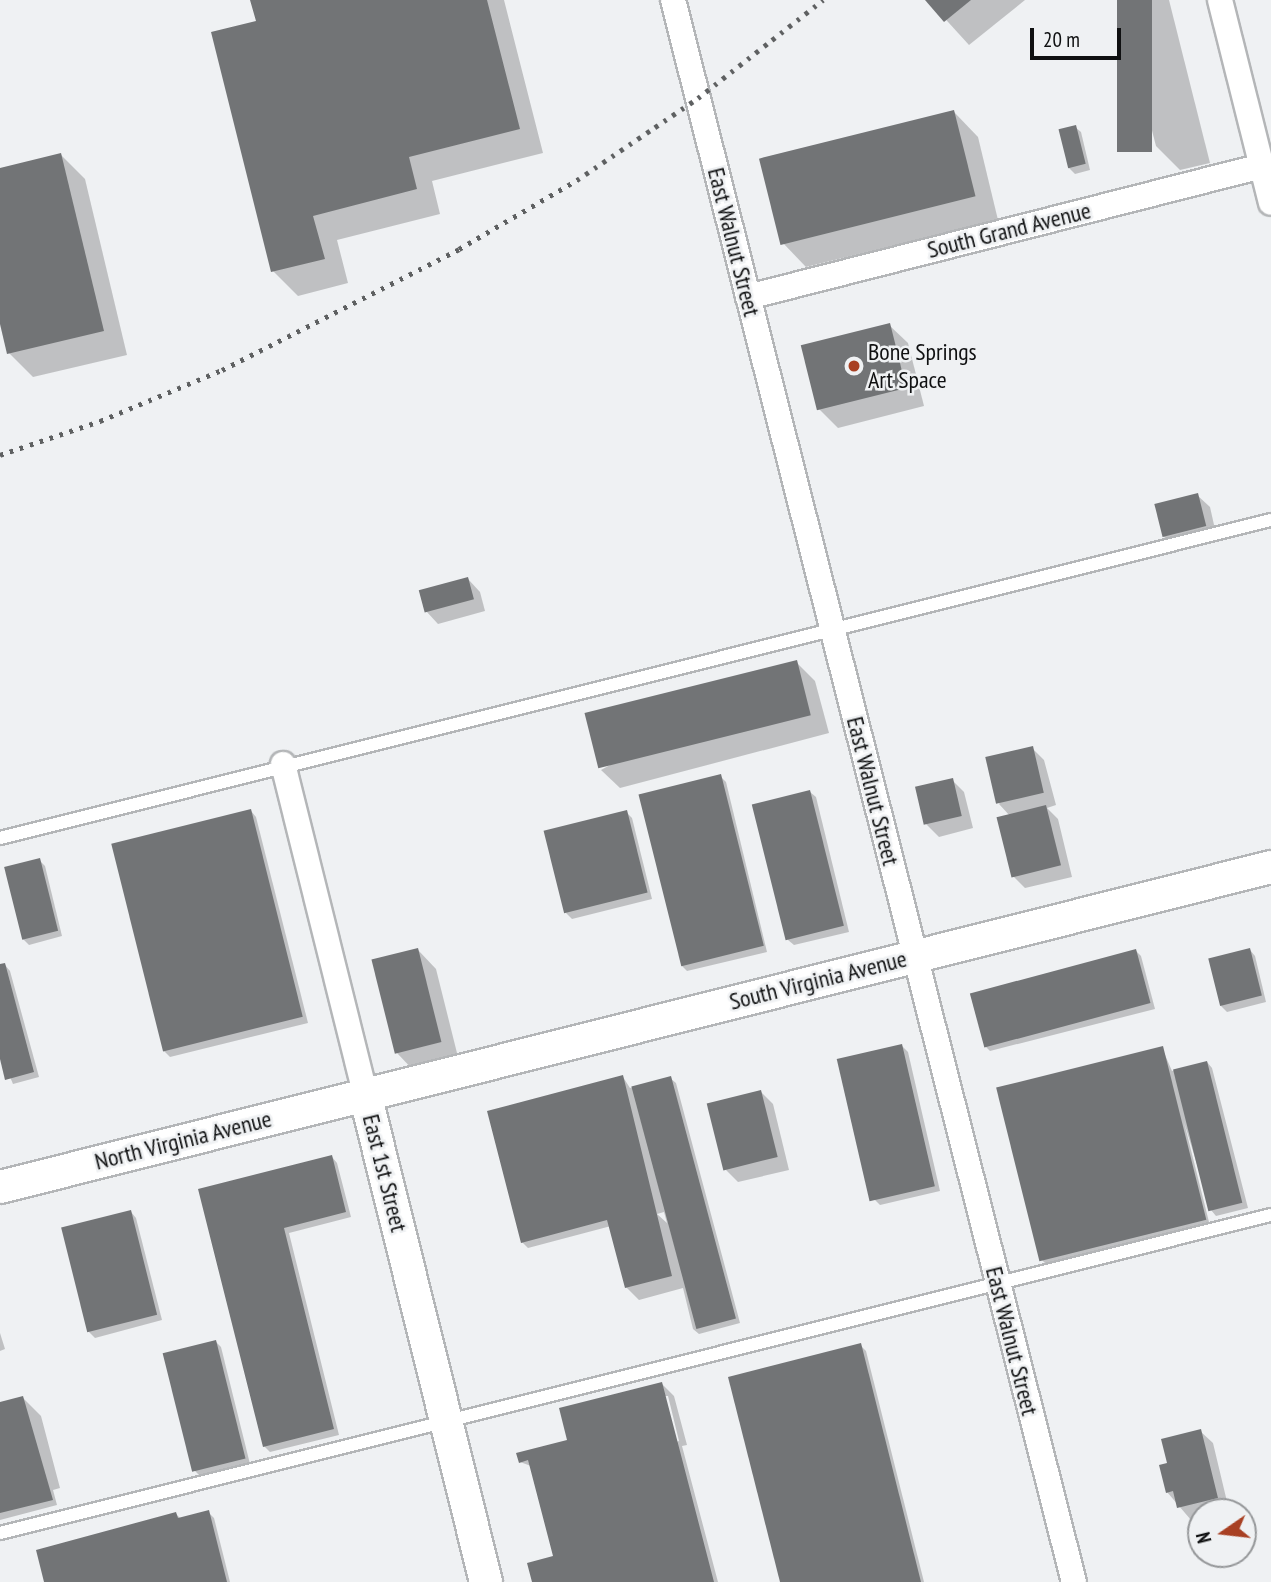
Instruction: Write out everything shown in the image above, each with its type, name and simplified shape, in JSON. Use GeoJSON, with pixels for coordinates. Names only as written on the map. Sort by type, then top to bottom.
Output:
{"type":"FeatureCollection","features":[{"type":"Feature","properties":{"kind":"street","name":"East Walnut Street"},"geometry":{"type":"LineString","coordinates":[[673,0],[1074,1582]]}},
{"type":"Feature","properties":{"kind":"street"},"geometry":{"type":"LineString","coordinates":[[1220,0],[1266,164],[1271,202]]}},
{"type":"Feature","properties":{"kind":"street","name":"South Grand Avenue"},"geometry":{"type":"LineString","coordinates":[[748,297],[1266,164]]}},
{"type":"Feature","properties":{"kind":"street","name":"East 1st Street"},"geometry":{"type":"LineString","coordinates":[[283,764],[486,1582]]}},
{"type":"Feature","properties":{"kind":"street","name":"South Virginia Avenue"},"geometry":{"type":"LineString","coordinates":[[366,1094],[1271,867]]}},
{"type":"Feature","properties":{"kind":"street","name":"North Virginia Avenue"},"geometry":{"type":"LineString","coordinates":[[0,1187],[366,1094]]}},
{"type":"Feature","properties":{"kind":"lane"},"geometry":{"type":"LineString","coordinates":[[0,838],[283,764],[832,631],[1271,520]]}},
{"type":"Feature","properties":{"kind":"lane"},"geometry":{"type":"LineString","coordinates":[[0,1532],[1271,1215]]}},
{"type":"Feature","properties":{"kind":"building"},"geometry":{"type":"Polygon","coordinates":[[[250,0],[487,0],[520,129],[409,157],[417,189],[313,216],[325,259],[271,272],[211,32],[256,21],[250,0]]]}},
{"type":"Feature","properties":{"kind":"building"},"geometry":{"type":"Polygon","coordinates":[[[925,0],[971,0],[944,22],[925,0]]]}},
{"type":"Feature","properties":{"kind":"building"},"geometry":{"type":"Polygon","coordinates":[[[1117,0],[1152,0],[1152,152],[1117,152],[1117,0]]]}},
{"type":"Feature","properties":{"kind":"building"},"geometry":{"type":"Polygon","coordinates":[[[954,110],[976,196],[781,245],[759,159],[954,110]]]}},
{"type":"Feature","properties":{"kind":"building"},"geometry":{"type":"Polygon","coordinates":[[[1076,125],[1086,164],[1068,168],[1059,129],[1076,125]]]}},
{"type":"Feature","properties":{"kind":"building"},"geometry":{"type":"Polygon","coordinates":[[[61,153],[104,331],[7,354],[0,324],[0,168],[61,153]]]}},
{"type":"Feature","properties":{"kind":"building","name":"Bone Springs Art Space"},"geometry":{"type":"Polygon","coordinates":[[[890,323],[906,388],[817,410],[801,345],[890,323]]]}},
{"type":"Feature","properties":{"kind":"building"},"geometry":{"type":"Polygon","coordinates":[[[1198,493],[1206,526],[1163,537],[1154,504],[1198,493]]]}},
{"type":"Feature","properties":{"kind":"building"},"geometry":{"type":"Polygon","coordinates":[[[468,577],[474,599],[425,612],[419,590],[468,577]]]}},
{"type":"Feature","properties":{"kind":"building"},"geometry":{"type":"Polygon","coordinates":[[[797,660],[811,715],[598,768],[585,713],[797,660]]]}},
{"type":"Feature","properties":{"kind":"building"},"geometry":{"type":"Polygon","coordinates":[[[1033,746],[1044,793],[996,804],[985,757],[1033,746]]]}},
{"type":"Feature","properties":{"kind":"building"},"geometry":{"type":"Polygon","coordinates":[[[721,774],[764,946],[681,966],[639,795],[721,774]]]}},
{"type":"Feature","properties":{"kind":"building"},"geometry":{"type":"Polygon","coordinates":[[[953,778],[962,816],[924,825],[915,787],[953,778]]]}},
{"type":"Feature","properties":{"kind":"building"},"geometry":{"type":"Polygon","coordinates":[[[810,790],[844,926],[786,940],[752,805],[810,790]]]}},
{"type":"Feature","properties":{"kind":"building"},"geometry":{"type":"Polygon","coordinates":[[[1046,805],[1061,865],[1012,877],[997,817],[1046,805]]]}},
{"type":"Feature","properties":{"kind":"building"},"geometry":{"type":"Polygon","coordinates":[[[251,809],[303,1017],[163,1051],[111,844],[251,809]]]}},
{"type":"Feature","properties":{"kind":"building"},"geometry":{"type":"Polygon","coordinates":[[[627,810],[648,892],[564,913],[544,831],[627,810]]]}},
{"type":"Feature","properties":{"kind":"building"},"geometry":{"type":"Polygon","coordinates":[[[40,858],[58,931],[22,940],[4,867],[40,858]]]}},
{"type":"Feature","properties":{"kind":"building"},"geometry":{"type":"Polygon","coordinates":[[[418,948],[441,1042],[395,1054],[371,960],[418,948]]]}},
{"type":"Feature","properties":{"kind":"building"},"geometry":{"type":"Polygon","coordinates":[[[1250,948],[1262,996],[1220,1006],[1208,958],[1250,948]]]}},
{"type":"Feature","properties":{"kind":"building"},"geometry":{"type":"Polygon","coordinates":[[[1136,949],[1150,1003],[984,1048],[970,994],[1136,949]]]}},
{"type":"Feature","properties":{"kind":"building"},"geometry":{"type":"Polygon","coordinates":[[[5,963],[34,1072],[5,1080],[0,1059],[0,964],[5,963]]]}},
{"type":"Feature","properties":{"kind":"building"},"geometry":{"type":"Polygon","coordinates":[[[902,1044],[935,1186],[870,1201],[837,1059],[902,1044]]]}},
{"type":"Feature","properties":{"kind":"building"},"geometry":{"type":"Polygon","coordinates":[[[1163,1046],[1206,1220],[1039,1261],[996,1088],[1163,1046]]]}},
{"type":"Feature","properties":{"kind":"building"},"geometry":{"type":"Polygon","coordinates":[[[1207,1061],[1242,1203],[1208,1211],[1173,1069],[1207,1061]]]}},
{"type":"Feature","properties":{"kind":"building"},"geometry":{"type":"Polygon","coordinates":[[[623,1075],[672,1276],[625,1288],[607,1220],[521,1243],[487,1111],[623,1075]]]}},
{"type":"Feature","properties":{"kind":"building"},"geometry":{"type":"Polygon","coordinates":[[[671,1076],[736,1318],[696,1329],[631,1087],[671,1076]]]}},
{"type":"Feature","properties":{"kind":"building"},"geometry":{"type":"Polygon","coordinates":[[[761,1090],[778,1157],[723,1170],[707,1104],[761,1090]]]}},
{"type":"Feature","properties":{"kind":"building"},"geometry":{"type":"Polygon","coordinates":[[[332,1155],[346,1212],[284,1228],[334,1429],[263,1447],[198,1189],[332,1155]]]}},
{"type":"Feature","properties":{"kind":"building"},"geometry":{"type":"Polygon","coordinates":[[[131,1210],[157,1315],[87,1332],[61,1227],[131,1210]]]}},
{"type":"Feature","properties":{"kind":"building"},"geometry":{"type":"Polygon","coordinates":[[[216,1340],[246,1458],[192,1472],[163,1353],[216,1340]]]}},
{"type":"Feature","properties":{"kind":"building"},"geometry":{"type":"Polygon","coordinates":[[[861,1343],[921,1582],[780,1582],[728,1377],[861,1343]]]}},
{"type":"Feature","properties":{"kind":"building"},"geometry":{"type":"Polygon","coordinates":[[[662,1382],[714,1582],[532,1582],[527,1563],[553,1556],[528,1460],[519,1463],[516,1453],[567,1440],[559,1408],[662,1382]]]}},
{"type":"Feature","properties":{"kind":"building"},"geometry":{"type":"Polygon","coordinates":[[[23,1396],[53,1500],[0,1513],[0,1402],[23,1396]]]}},
{"type":"Feature","properties":{"kind":"building"},"geometry":{"type":"Polygon","coordinates":[[[1201,1429],[1218,1498],[1187,1498],[1187,1506],[1177,1508],[1173,1491],[1166,1493],[1159,1465],[1167,1463],[1161,1439],[1201,1429]]]}},
{"type":"Feature","properties":{"kind":"building"},"geometry":{"type":"Polygon","coordinates":[[[209,1510],[227,1582],[44,1582],[36,1550],[176,1512],[178,1518],[209,1510]]]}},
{"type":"Feature","properties":{"kind":"railway"},"geometry":{"type":"LineString","coordinates":[[0,455],[100,421],[222,370],[459,249],[577,180],[698,98],[823,0]]}},
{"type":"Feature","properties":{"kind":"place","name":"Bone Springs Art Space"},"geometry":{"type":"Point","coordinates":[854,366]}}]}
